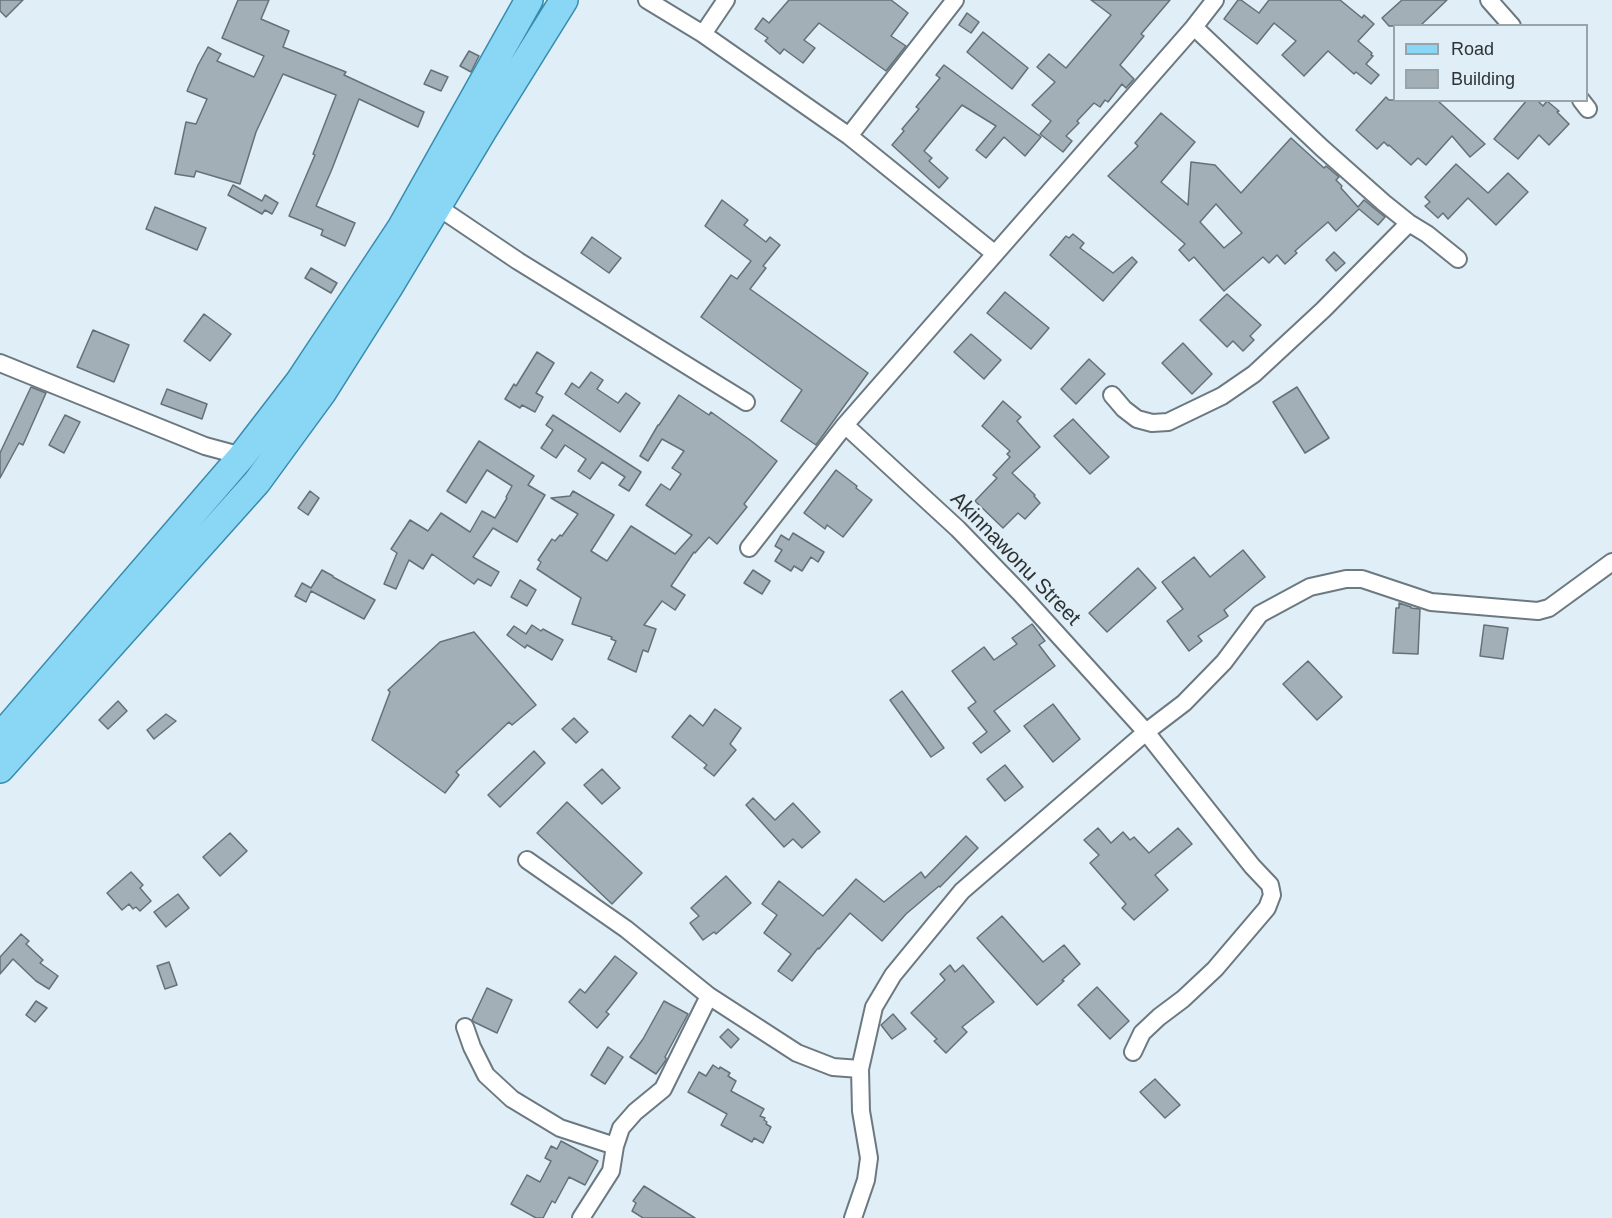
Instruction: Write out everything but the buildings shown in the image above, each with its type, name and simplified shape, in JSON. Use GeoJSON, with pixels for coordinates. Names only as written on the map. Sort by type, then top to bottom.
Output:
{"type":"FeatureCollection","features":[{"type":"Feature","properties":{"kind":"main road"},"geometry":{"type":"LineString","coordinates":[[0,737],[242,456],[299,382],[401,228],[529,0]]}},
{"type":"Feature","properties":{"kind":"main road"},"geometry":{"type":"LineString","coordinates":[[0,769],[257,482],[322,393],[564,0]]}},
{"type":"Feature","properties":{"kind":"street"},"geometry":{"type":"LineString","coordinates":[[646,0],[703,34],[849,136],[994,253]]}},
{"type":"Feature","properties":{"kind":"street"},"geometry":{"type":"LineString","coordinates":[[703,34],[726,0]]}},
{"type":"Feature","properties":{"kind":"street"},"geometry":{"type":"LineString","coordinates":[[849,136],[956,0]]}},
{"type":"Feature","properties":{"kind":"street"},"geometry":{"type":"LineString","coordinates":[[749,548],[845,425],[1194,27],[1215,0]]}},
{"type":"Feature","properties":{"kind":"street"},"geometry":{"type":"LineString","coordinates":[[1489,0],[1510,24]]}},
{"type":"Feature","properties":{"kind":"street"},"geometry":{"type":"LineString","coordinates":[[1194,27],[1323,148],[1409,223],[1427,234],[1458,260]]}},
{"type":"Feature","properties":{"kind":"street"},"geometry":{"type":"LineString","coordinates":[[438,207],[518,261],[746,402]]}},
{"type":"Feature","properties":{"kind":"street"},"geometry":{"type":"LineString","coordinates":[[1112,395],[1137,419],[1152,423],[1168,422],[1222,396],[1263,366],[1323,310],[1409,223]]}},
{"type":"Feature","properties":{"kind":"street"},"geometry":{"type":"LineString","coordinates":[[0,363],[205,446],[242,456]]}},
{"type":"Feature","properties":{"kind":"street","name":"Akinnawonu Street"},"geometry":{"type":"LineString","coordinates":[[845,425],[958,529],[1020,593],[1146,732],[1252,866],[1270,885],[1272,895],[1267,908],[1215,969],[1142,1033],[1133,1052]]}},
{"type":"Feature","properties":{"kind":"street"},"geometry":{"type":"LineString","coordinates":[[853,1218],[866,1180],[868,1158],[861,1111],[860,1069],[874,1007],[893,975],[962,891],[1146,732],[1184,704],[1224,662],[1260,614],[1310,587],[1346,579],[1362,579],[1431,602],[1538,611],[1550,608],[1612,562]]}},
{"type":"Feature","properties":{"kind":"street"},"geometry":{"type":"LineString","coordinates":[[527,860],[626,929],[709,996],[797,1053],[833,1066],[860,1069]]}},
{"type":"Feature","properties":{"kind":"street"},"geometry":{"type":"LineString","coordinates":[[582,1218],[611,1171],[621,1128],[635,1112],[663,1089],[709,996]]}},
{"type":"Feature","properties":{"kind":"street"},"geometry":{"type":"LineString","coordinates":[[465,1027],[486,1075],[512,1099],[561,1128],[615,1146]]}},
{"type":"Feature","properties":{"kind":"street"},"geometry":{"type":"LineString","coordinates":[[484,1079],[545,1119],[580,1137],[615,1146]]}}]}
